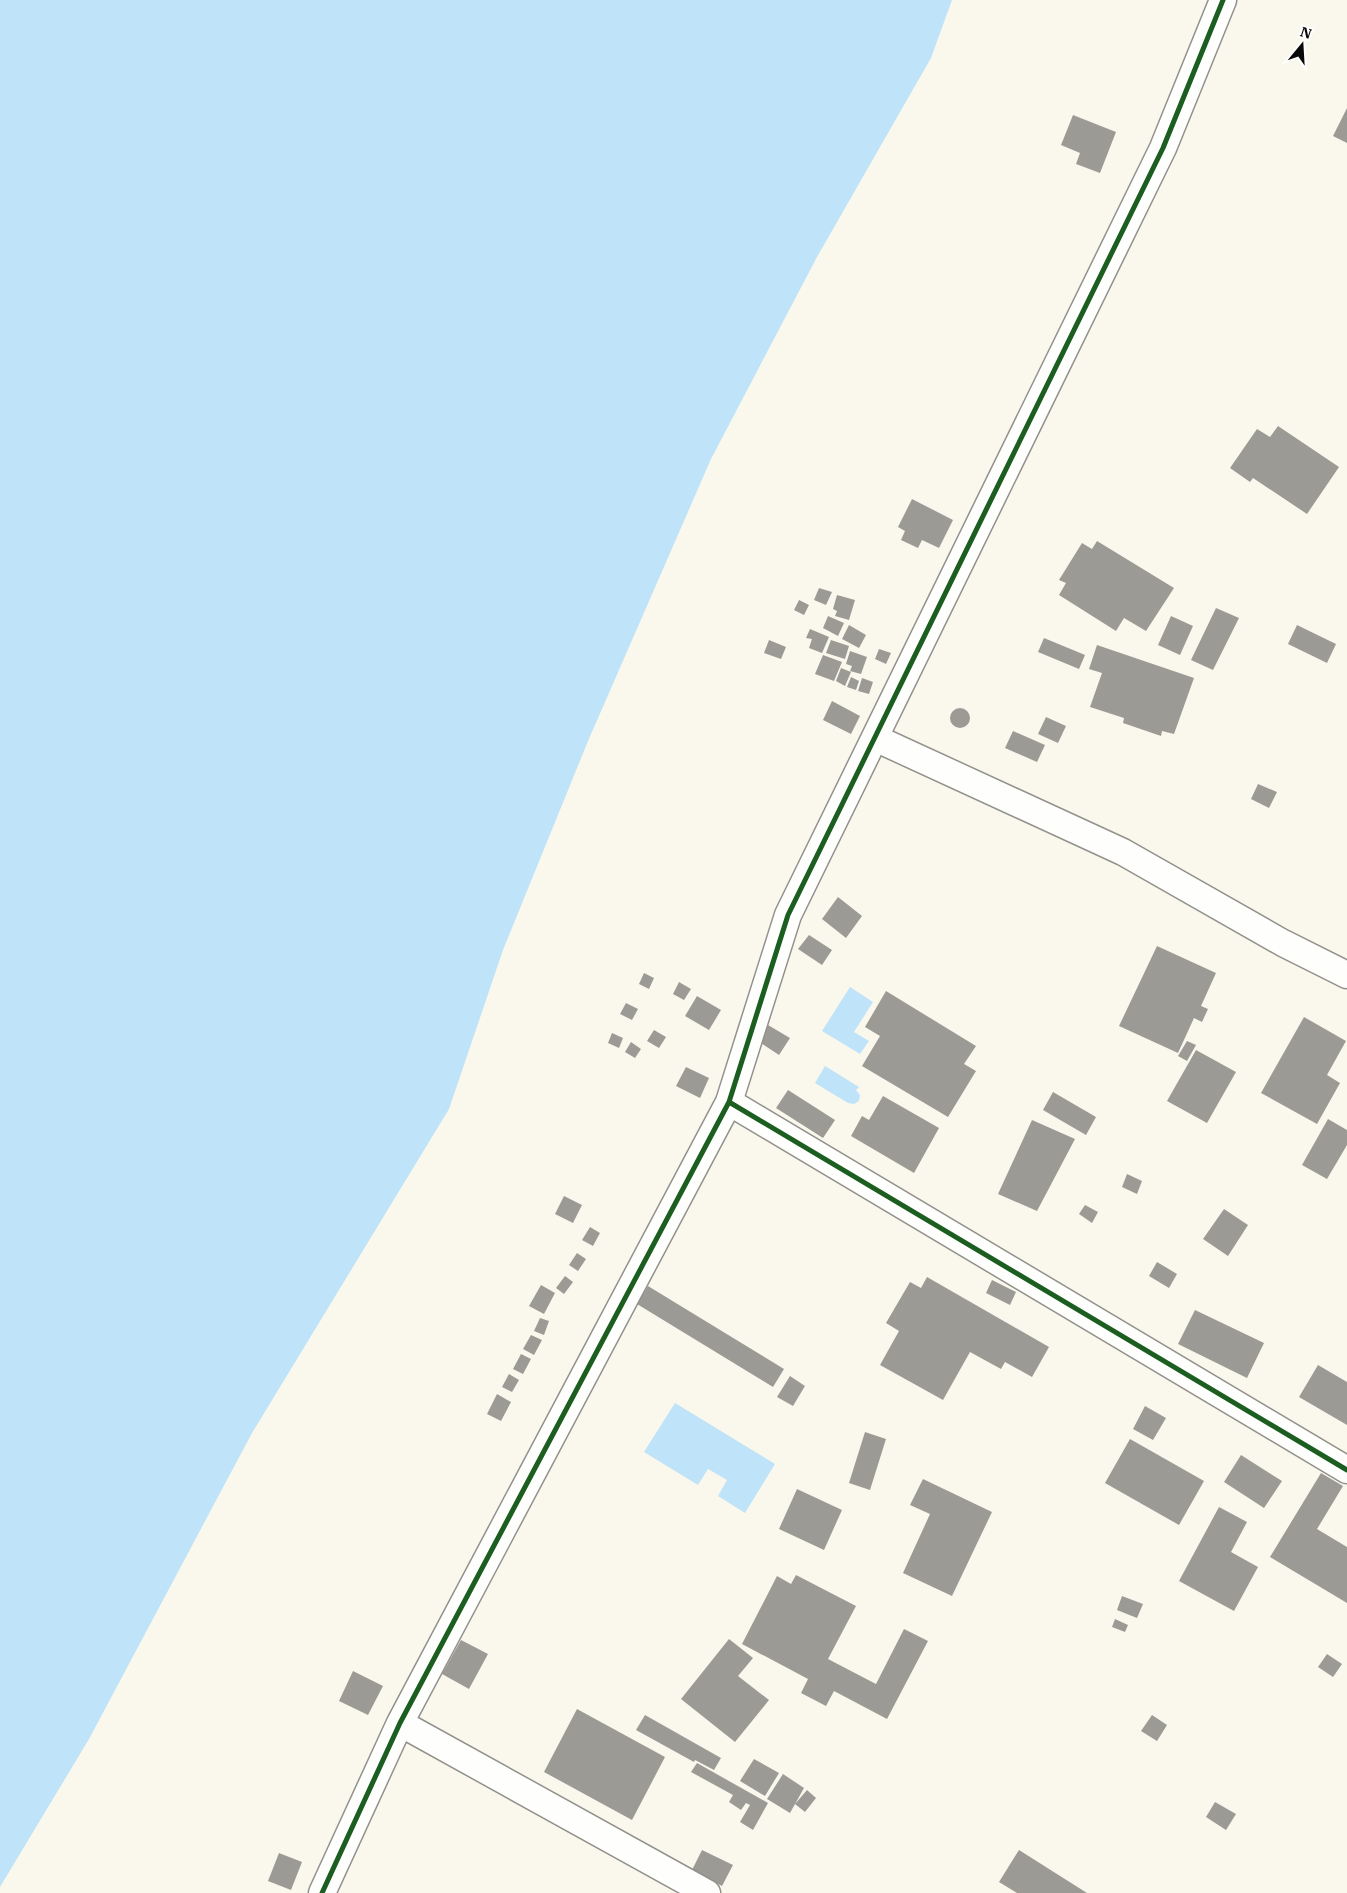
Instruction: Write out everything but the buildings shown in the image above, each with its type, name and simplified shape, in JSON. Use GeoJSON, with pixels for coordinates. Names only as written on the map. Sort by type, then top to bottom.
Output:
{"type":"FeatureCollection","features":[{"type":"Feature","properties":{"kind":"street"},"geometry":{"type":"LineString","coordinates":[[322,1893],[400,1723],[729,1102],[788,915],[1163,148],[1223,0]]}},
{"type":"Feature","properties":{"kind":"street"},"geometry":{"type":"LineString","coordinates":[[875,738],[1123,852],[1283,943],[1347,975]]}},
{"type":"Feature","properties":{"kind":"street"},"geometry":{"type":"LineString","coordinates":[[729,1102],[1347,1470]]}},
{"type":"Feature","properties":{"kind":"street"},"geometry":{"type":"LineString","coordinates":[[400,1723],[707,1893]]}},
{"type":"Feature","properties":{"kind":"water"},"geometry":{"type":"Polygon","coordinates":[[[0,0],[952,0],[931,58],[817,257],[711,459],[588,741],[503,950],[449,1109],[252,1433],[89,1739],[0,1887],[0,0]]]}},
{"type":"Feature","properties":{"kind":"water"},"geometry":{"type":"Polygon","coordinates":[[[850,987],[873,1002],[854,1032],[869,1041],[860,1054],[822,1031],[850,987]]]}},
{"type":"Feature","properties":{"kind":"water"},"geometry":{"type":"Polygon","coordinates":[[[825,1066],[859,1087],[856,1090],[860,1095],[859,1101],[854,1104],[848,1103],[815,1083],[825,1066]]]}},
{"type":"Feature","properties":{"kind":"water"},"geometry":{"type":"Polygon","coordinates":[[[675,1403],[775,1464],[745,1513],[718,1496],[727,1480],[708,1469],[698,1485],[644,1452],[675,1403]]]}},
{"type":"Feature","properties":{"kind":"cycle path"},"geometry":{"type":"LineString","coordinates":[[322,1893],[400,1723],[729,1102],[788,915],[1163,148],[1223,0]]}},
{"type":"Feature","properties":{"kind":"cycle path"},"geometry":{"type":"LineString","coordinates":[[729,1102],[1347,1470]]}}]}
